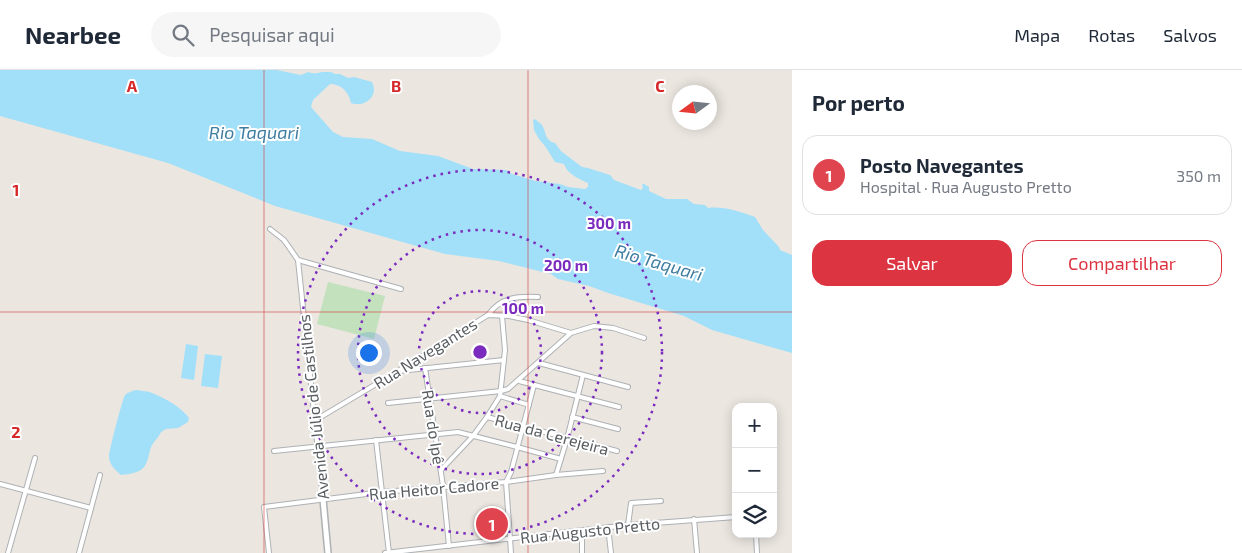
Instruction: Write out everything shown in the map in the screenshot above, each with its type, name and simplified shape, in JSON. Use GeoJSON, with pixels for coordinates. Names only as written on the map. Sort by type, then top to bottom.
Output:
{"type":"FeatureCollection","features":[{"type":"Feature","properties":{"kind":"street"},"geometry":{"type":"LineString","coordinates":[[270,229],[284,240],[298,260],[401,288]]}},
{"type":"Feature","properties":{"kind":"street","name":"Avenida Júlio de Castilhos"},"geometry":{"type":"LineString","coordinates":[[298,260],[328,553]]}},
{"type":"Feature","properties":{"kind":"street"},"geometry":{"type":"LineString","coordinates":[[488,315],[494,306],[507,300],[521,296],[538,297]]}},
{"type":"Feature","properties":{"kind":"street","name":"Rua Navegantes"},"geometry":{"type":"LineString","coordinates":[[314,421],[398,372],[488,315],[509,316],[528,320],[571,334]]}},
{"type":"Feature","properties":{"kind":"street"},"geometry":{"type":"LineString","coordinates":[[441,470],[473,436],[487,417],[500,394],[505,350],[502,316]]}},
{"type":"Feature","properties":{"kind":"street"},"geometry":{"type":"LineString","coordinates":[[500,394],[519,381],[571,334],[594,326],[613,328],[644,338]]}},
{"type":"Feature","properties":{"kind":"street"},"geometry":{"type":"LineString","coordinates":[[398,372],[504,360]]}},
{"type":"Feature","properties":{"kind":"street"},"geometry":{"type":"LineString","coordinates":[[539,362],[583,376],[628,387]]}},
{"type":"Feature","properties":{"kind":"street","name":"Rua do Ipê"},"geometry":{"type":"LineString","coordinates":[[425,368],[441,470],[449,546]]}},
{"type":"Feature","properties":{"kind":"street"},"geometry":{"type":"LineString","coordinates":[[556,475],[583,376]]}},
{"type":"Feature","properties":{"kind":"street"},"geometry":{"type":"LineString","coordinates":[[519,381],[619,407]]}},
{"type":"Feature","properties":{"kind":"street"},"geometry":{"type":"LineString","coordinates":[[511,553],[506,482],[511,472],[534,385]]}},
{"type":"Feature","properties":{"kind":"street"},"geometry":{"type":"LineString","coordinates":[[388,404],[500,394],[529,405]]}},
{"type":"Feature","properties":{"kind":"street","name":"Rua da Cerejeira"},"geometry":{"type":"LineString","coordinates":[[487,417],[616,452]]}},
{"type":"Feature","properties":{"kind":"street"},"geometry":{"type":"LineString","coordinates":[[572,417],[618,429]]}},
{"type":"Feature","properties":{"kind":"street"},"geometry":{"type":"LineString","coordinates":[[274,451],[458,432],[561,459]]}},
{"type":"Feature","properties":{"kind":"street"},"geometry":{"type":"LineString","coordinates":[[376,440],[388,553]]}},
{"type":"Feature","properties":{"kind":"street"},"geometry":{"type":"LineString","coordinates":[[8,553],[34,458]]}},
{"type":"Feature","properties":{"kind":"street","name":"Rua Heitor Cadore"},"geometry":{"type":"LineString","coordinates":[[268,553],[264,506],[382,492],[506,482],[603,471]]}},
{"type":"Feature","properties":{"kind":"street"},"geometry":{"type":"LineString","coordinates":[[79,553],[100,475]]}},
{"type":"Feature","properties":{"kind":"street"},"geometry":{"type":"LineString","coordinates":[[0,484],[91,508]]}},
{"type":"Feature","properties":{"kind":"street"},"geometry":{"type":"LineString","coordinates":[[628,525],[631,504],[661,501]]}},
{"type":"Feature","properties":{"kind":"street","name":"Rua Augusto Pretto"},"geometry":{"type":"LineString","coordinates":[[388,553],[608,527],[732,517]]}},
{"type":"Feature","properties":{"kind":"street"},"geometry":{"type":"LineString","coordinates":[[694,519],[697,553]]}},
{"type":"Feature","properties":{"kind":"street"},"geometry":{"type":"LineString","coordinates":[[608,527],[611,553]]}},
{"type":"Feature","properties":{"kind":"street"},"geometry":{"type":"LineString","coordinates":[[582,531],[582,553]]}},
{"type":"Feature","properties":{"kind":"street"},"geometry":{"type":"LineString","coordinates":[[756,538],[757,553]]}},
{"type":"Feature","properties":{"kind":"green space"},"geometry":{"type":"Polygon","coordinates":[[[328,282],[385,296],[374,339],[317,324],[328,282]]]}},
{"type":"Feature","properties":{"kind":"water","name":"Rio Taquari"},"geometry":{"type":"Polygon","coordinates":[[[0,70],[277,70],[301,75],[308,72],[331,72],[348,78],[354,77],[372,82],[374,89],[373,96],[368,101],[354,104],[351,103],[344,89],[338,85],[330,84],[313,100],[311,107],[333,132],[343,137],[372,139],[400,151],[438,156],[473,169],[506,170],[512,174],[536,181],[585,189],[588,187],[588,183],[577,178],[564,164],[555,162],[534,130],[533,120],[535,119],[542,125],[549,140],[582,167],[610,175],[614,180],[641,190],[643,188],[642,184],[644,184],[649,187],[649,191],[666,199],[687,199],[694,204],[705,205],[708,208],[738,211],[755,217],[780,250],[792,255],[792,353],[712,330],[684,316],[589,286],[558,279],[551,274],[499,261],[445,254],[275,206],[168,163],[0,116],[0,70]]]}},
{"type":"Feature","properties":{"kind":"water"},"geometry":{"type":"Polygon","coordinates":[[[186,344],[198,346],[194,380],[181,378],[186,344]]]}},
{"type":"Feature","properties":{"kind":"water"},"geometry":{"type":"Polygon","coordinates":[[[205,354],[222,356],[218,388],[201,386],[205,354]]]}},
{"type":"Feature","properties":{"kind":"water"},"geometry":{"type":"Polygon","coordinates":[[[136,390],[162,397],[189,418],[188,422],[178,428],[166,429],[161,432],[152,445],[147,462],[142,469],[121,475],[111,464],[109,456],[125,395],[136,390]]]}},
{"type":"Feature","properties":{"kind":"place","name":"Posto Navegantes"},"geometry":{"type":"Point","coordinates":[492,524]}}]}
